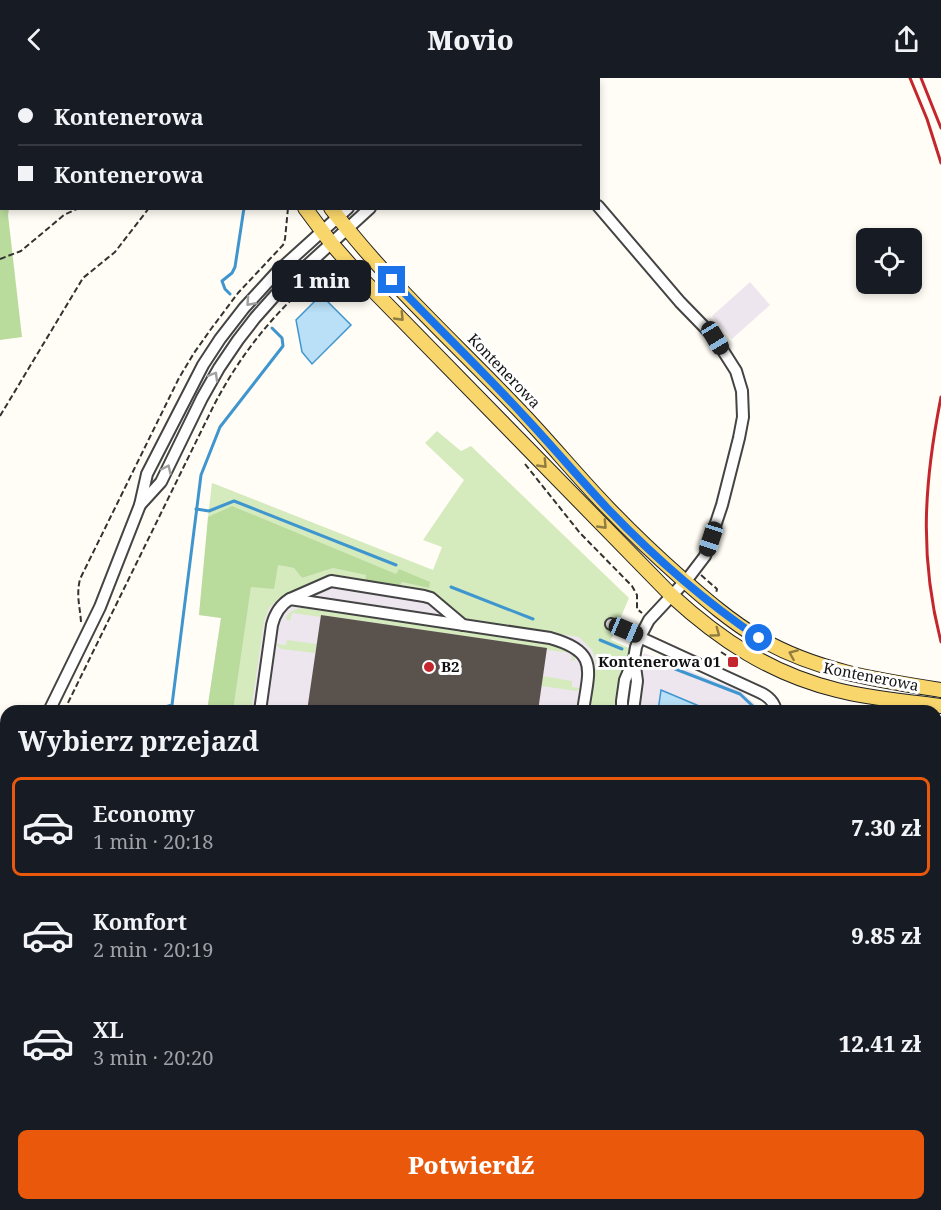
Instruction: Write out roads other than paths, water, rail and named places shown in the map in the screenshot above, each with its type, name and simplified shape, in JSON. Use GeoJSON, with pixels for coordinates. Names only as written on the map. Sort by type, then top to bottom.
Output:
{"type":"FeatureCollection","features":[{"type":"Feature","properties":{"kind":"main road","name":"Kontenerowa"},"geometry":{"type":"LineString","coordinates":[[306,210],[365,282],[697,619],[752,656],[802,680],[904,705]]}},
{"type":"Feature","properties":{"kind":"main road","name":"Kontenerowa"},"geometry":{"type":"LineString","coordinates":[[339,212],[347,229],[403,292],[516,406],[607,507],[685,581],[731,619],[759,638],[820,665],[868,678],[941,690]]}},
{"type":"Feature","properties":{"kind":"street"},"geometry":{"type":"LineString","coordinates":[[600,208],[680,302],[715,338],[736,371],[742,391],[743,417],[723,505],[705,556],[650,620],[640,637],[626,680],[622,705]]}},
{"type":"Feature","properties":{"kind":"street"},"geometry":{"type":"LineString","coordinates":[[140,505],[161,482],[202,398],[238,340],[279,291],[368,210]]}},
{"type":"Feature","properties":{"kind":"street"},"geometry":{"type":"LineString","coordinates":[[52,705],[100,608],[140,505],[147,474],[203,365],[244,308],[276,273],[322,232],[339,212]]}},
{"type":"Feature","properties":{"kind":"street"},"geometry":{"type":"LineString","coordinates":[[261,705],[274,615],[279,607],[290,599],[331,581],[431,598],[464,625]]}},
{"type":"Feature","properties":{"kind":"street"},"geometry":{"type":"LineString","coordinates":[[290,599],[550,638],[574,647],[586,660],[588,671],[584,705]]}},
{"type":"Feature","properties":{"kind":"street"},"geometry":{"type":"LineString","coordinates":[[611,624],[767,696],[774,705]]}},
{"type":"Feature","properties":{"kind":"street"},"geometry":{"type":"LineString","coordinates":[[634,659],[637,681],[634,705]]}},
{"type":"Feature","properties":{"kind":"water"},"geometry":{"type":"Polygon","coordinates":[[[321,295],[351,325],[312,364],[302,352],[296,320],[321,295]]]}},
{"type":"Feature","properties":{"kind":"water"},"geometry":{"type":"Polygon","coordinates":[[[661,690],[697,705],[659,705],[661,690]]]}},
{"type":"Feature","properties":{"kind":"waterway"},"geometry":{"type":"LineString","coordinates":[[230,294],[222,281],[232,273],[235,267],[244,210]]}},
{"type":"Feature","properties":{"kind":"waterway"},"geometry":{"type":"LineString","coordinates":[[172,705],[201,475],[220,427],[283,346],[282,338],[272,328]]}},
{"type":"Feature","properties":{"kind":"waterway"},"geometry":{"type":"LineString","coordinates":[[196,509],[209,511],[234,501],[396,565]]}},
{"type":"Feature","properties":{"kind":"waterway"},"geometry":{"type":"LineString","coordinates":[[451,587],[533,619]]}},
{"type":"Feature","properties":{"kind":"waterway"},"geometry":{"type":"LineString","coordinates":[[600,640],[622,649]]}},
{"type":"Feature","properties":{"kind":"waterway"},"geometry":{"type":"LineString","coordinates":[[652,660],[740,694],[752,705]]}},
{"type":"Feature","properties":{"kind":"railway"},"geometry":{"type":"LineString","coordinates":[[910,78],[927,119],[941,163]]}},
{"type":"Feature","properties":{"kind":"railway"},"geometry":{"type":"LineString","coordinates":[[921,78],[941,128]]}},
{"type":"Feature","properties":{"kind":"railway"},"geometry":{"type":"LineString","coordinates":[[941,397],[931,459],[926,520],[929,580],[941,642]]}},
{"type":"Feature","properties":{"kind":"place","name":"Kontenerowa 01"},"geometry":{"type":"Point","coordinates":[733,662]}},
{"type":"Feature","properties":{"kind":"place","name":"B2"},"geometry":{"type":"Point","coordinates":[429,667]}}]}
